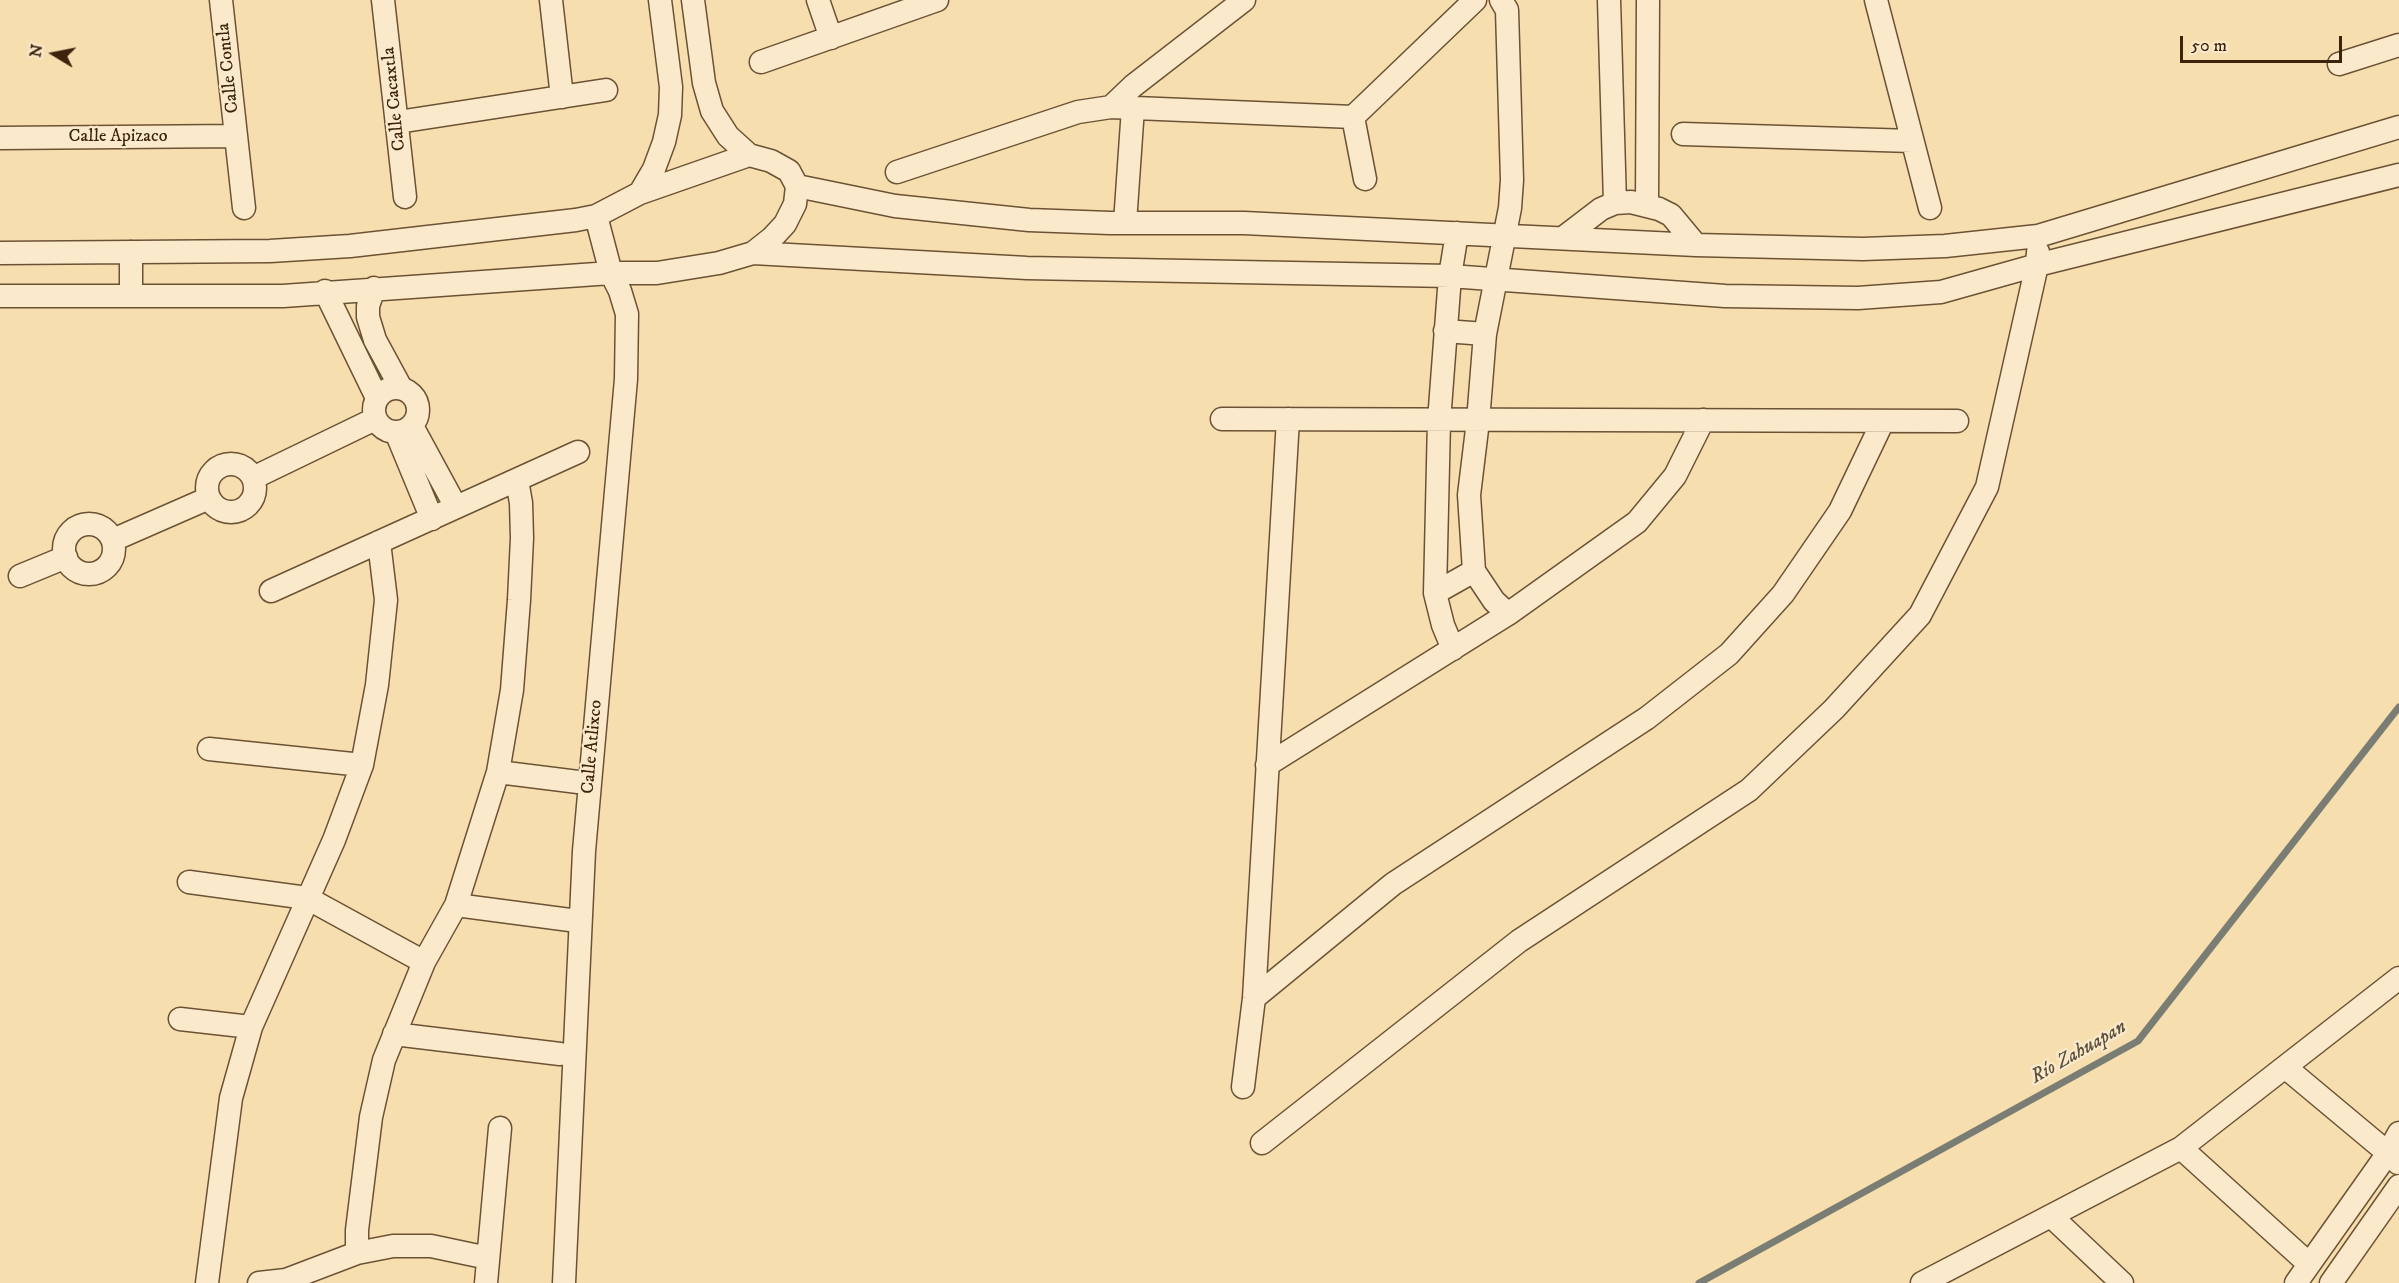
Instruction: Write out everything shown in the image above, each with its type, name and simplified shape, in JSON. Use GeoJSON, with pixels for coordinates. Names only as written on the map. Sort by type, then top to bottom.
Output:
{"type":"FeatureCollection","features":[{"type":"Feature","properties":{"kind":"street","name":"Calle Contla"},"geometry":{"type":"LineString","coordinates":[[221,0],[244,208]]}},
{"type":"Feature","properties":{"kind":"street","name":"Calle Cacaxtla"},"geometry":{"type":"LineString","coordinates":[[383,0],[405,197]]}},
{"type":"Feature","properties":{"kind":"street"},"geometry":{"type":"LineString","coordinates":[[551,0],[562,97]]}},
{"type":"Feature","properties":{"kind":"street"},"geometry":{"type":"LineString","coordinates":[[693,0],[704,83],[712,111],[728,136],[749,155],[771,161],[789,171],[798,186],[795,204],[785,224],[753,254]]}},
{"type":"Feature","properties":{"kind":"street"},"geometry":{"type":"LineString","coordinates":[[818,0],[831,38]]}},
{"type":"Feature","properties":{"kind":"street"},"geometry":{"type":"LineString","coordinates":[[761,62],[938,0]]}},
{"type":"Feature","properties":{"kind":"street"},"geometry":{"type":"LineString","coordinates":[[1125,223],[1122,107],[1133,86],[1244,0]]}},
{"type":"Feature","properties":{"kind":"street"},"geometry":{"type":"LineString","coordinates":[[897,172],[1078,112],[1122,107],[1353,117],[1475,0]]}},
{"type":"Feature","properties":{"kind":"street"},"geometry":{"type":"LineString","coordinates":[[1501,0],[1507,10],[1512,180],[1510,208],[1485,334],[1469,495],[1474,571],[1494,601],[1508,614]]}},
{"type":"Feature","properties":{"kind":"street"},"geometry":{"type":"LineString","coordinates":[[1609,0],[1615,203]]}},
{"type":"Feature","properties":{"kind":"street"},"geometry":{"type":"LineString","coordinates":[[1647,205],[1648,0]]}},
{"type":"Feature","properties":{"kind":"street"},"geometry":{"type":"LineString","coordinates":[[1876,0],[1930,208]]}},
{"type":"Feature","properties":{"kind":"street"},"geometry":{"type":"LineString","coordinates":[[640,193],[654,169],[664,142],[669,115],[671,87],[664,1]]}},
{"type":"Feature","properties":{"kind":"street"},"geometry":{"type":"LineString","coordinates":[[2339,64],[2399,45]]}},
{"type":"Feature","properties":{"kind":"street"},"geometry":{"type":"LineString","coordinates":[[671,87],[704,83]]}},
{"type":"Feature","properties":{"kind":"street"},"geometry":{"type":"LineString","coordinates":[[398,122],[606,90]]}},
{"type":"Feature","properties":{"kind":"street"},"geometry":{"type":"LineString","coordinates":[[1353,117],[1365,178]]}},
{"type":"Feature","properties":{"kind":"street"},"geometry":{"type":"LineString","coordinates":[[798,186],[895,206],[1029,220],[1244,223],[1696,245],[1863,249],[1945,246],[2038,236],[2399,127]]}},
{"type":"Feature","properties":{"kind":"street"},"geometry":{"type":"LineString","coordinates":[[1683,134],[1912,141]]}},
{"type":"Feature","properties":{"kind":"street","name":"Calle Apizaco"},"geometry":{"type":"LineString","coordinates":[[0,138],[236,136]]}},
{"type":"Feature","properties":{"kind":"street"},"geometry":{"type":"LineString","coordinates":[[0,253],[270,251],[339,247],[596,216],[640,193],[749,155]]}},
{"type":"Feature","properties":{"kind":"street"},"geometry":{"type":"LineString","coordinates":[[0,296],[283,296],[325,291],[611,273],[657,273],[719,263],[753,254],[1028,268],[1449,276],[1725,296],[1857,298],[1941,292],[2037,265],[2399,175]]}},
{"type":"Feature","properties":{"kind":"street"},"geometry":{"type":"LineString","coordinates":[[1563,238],[1601,209],[1615,203],[1631,202],[1647,205],[1671,215],[1696,245]]}},
{"type":"Feature","properties":{"kind":"street","name":"Calle Atlixco"},"geometry":{"type":"LineString","coordinates":[[564,1283],[584,850],[626,379],[627,314],[620,291],[611,273],[596,216]]}},
{"type":"Feature","properties":{"kind":"street"},"geometry":{"type":"LineString","coordinates":[[1453,649],[1443,625],[1435,594],[1439,421],[1449,276],[1457,232]]}},
{"type":"Feature","properties":{"kind":"street"},"geometry":{"type":"LineString","coordinates":[[1262,1143],[1519,941],[1749,790],[1834,709],[1920,615],[1987,487],[2037,265],[2038,236]]}},
{"type":"Feature","properties":{"kind":"street"},"geometry":{"type":"LineString","coordinates":[[131,252],[131,296]]}},
{"type":"Feature","properties":{"kind":"street"},"geometry":{"type":"LineString","coordinates":[[325,291],[384,429],[404,429],[418,414],[416,401],[412,395],[401,388],[375,340],[368,317],[368,306],[374,288]]}},
{"type":"Feature","properties":{"kind":"street"},"geometry":{"type":"LineString","coordinates":[[1445,331],[1485,334]]}},
{"type":"Feature","properties":{"kind":"street"},"geometry":{"type":"LineString","coordinates":[[254,478],[376,408],[388,390],[401,388]]}},
{"type":"Feature","properties":{"kind":"street"},"geometry":{"type":"LineString","coordinates":[[1222,419],[1958,421]]}},
{"type":"Feature","properties":{"kind":"street"},"geometry":{"type":"LineString","coordinates":[[1243,1087],[1254,998],[1288,419]]}},
{"type":"Feature","properties":{"kind":"street"},"geometry":{"type":"LineString","coordinates":[[1267,765],[1508,614],[1638,522],[1675,476],[1703,420]]}},
{"type":"Feature","properties":{"kind":"street"},"geometry":{"type":"LineString","coordinates":[[1254,998],[1393,884],[1647,718],[1729,654],[1783,594],[1840,511],[1883,421]]}},
{"type":"Feature","properties":{"kind":"street"},"geometry":{"type":"LineString","coordinates":[[404,429],[456,507]]}},
{"type":"Feature","properties":{"kind":"street"},"geometry":{"type":"LineString","coordinates":[[404,429],[432,519]]}},
{"type":"Feature","properties":{"kind":"street"},"geometry":{"type":"LineString","coordinates":[[271,591],[578,452]]}},
{"type":"Feature","properties":{"kind":"street"},"geometry":{"type":"LineString","coordinates":[[222,465],[244,467],[254,478],[252,500],[241,510],[226,512],[213,504],[209,498],[207,490],[210,476],[222,465]]}},
{"type":"Feature","properties":{"kind":"street"},"geometry":{"type":"LineString","coordinates":[[357,1253],[357,1230],[371,1117],[384,1060],[424,962],[456,905],[498,772],[513,690],[519,600],[522,538],[521,503],[517,480]]}},
{"type":"Feature","properties":{"kind":"street"},"geometry":{"type":"LineString","coordinates":[[1437,504],[1469,495]]}},
{"type":"Feature","properties":{"kind":"street"},"geometry":{"type":"LineString","coordinates":[[112,540],[209,498]]}},
{"type":"Feature","properties":{"kind":"street"},"geometry":{"type":"LineString","coordinates":[[85,524],[102,527],[112,540],[113,557],[102,570],[94,573],[77,570],[66,557],[66,540],[70,533],[85,524]]}},
{"type":"Feature","properties":{"kind":"street"},"geometry":{"type":"LineString","coordinates":[[207,1283],[231,1098],[251,1027],[334,840],[362,765],[377,685],[386,600],[379,543]]}},
{"type":"Feature","properties":{"kind":"street"},"geometry":{"type":"LineString","coordinates":[[20,576],[66,557]]}},
{"type":"Feature","properties":{"kind":"street"},"geometry":{"type":"LineString","coordinates":[[1435,594],[1474,571]]}},
{"type":"Feature","properties":{"kind":"street"},"geometry":{"type":"LineString","coordinates":[[208,750],[362,765]]}},
{"type":"Feature","properties":{"kind":"street"},"geometry":{"type":"LineString","coordinates":[[498,772],[578,782]]}},
{"type":"Feature","properties":{"kind":"street"},"geometry":{"type":"LineString","coordinates":[[189,882],[307,898],[424,962]]}},
{"type":"Feature","properties":{"kind":"street"},"geometry":{"type":"LineString","coordinates":[[456,905],[570,920]]}},
{"type":"Feature","properties":{"kind":"street"},"geometry":{"type":"LineString","coordinates":[[1924,1283],[2181,1148],[2399,978]]}},
{"type":"Feature","properties":{"kind":"street"},"geometry":{"type":"LineString","coordinates":[[180,1020],[251,1027]]}},
{"type":"Feature","properties":{"kind":"street"},"geometry":{"type":"LineString","coordinates":[[394,1034],[560,1054]]}},
{"type":"Feature","properties":{"kind":"street"},"geometry":{"type":"LineString","coordinates":[[2285,1067],[2394,1159]]}},
{"type":"Feature","properties":{"kind":"street"},"geometry":{"type":"LineString","coordinates":[[486,1283],[500,1128]]}},
{"type":"Feature","properties":{"kind":"street"},"geometry":{"type":"LineString","coordinates":[[2296,1283],[2394,1159],[2399,1133]]}},
{"type":"Feature","properties":{"kind":"street"},"geometry":{"type":"LineString","coordinates":[[2181,1148],[2309,1264]]}},
{"type":"Feature","properties":{"kind":"street"},"geometry":{"type":"LineString","coordinates":[[2331,1283],[2399,1185]]}},
{"type":"Feature","properties":{"kind":"street"},"geometry":{"type":"LineString","coordinates":[[2051,1216],[2122,1283]]}},
{"type":"Feature","properties":{"kind":"street"},"geometry":{"type":"LineString","coordinates":[[259,1283],[286,1280],[357,1253],[393,1246],[431,1246],[488,1258]]}},
{"type":"Feature","properties":{"kind":"waterway","name":"Río Zahuapan"},"geometry":{"type":"LineString","coordinates":[[1699,1283],[2138,1041],[2399,707]]}}]}
